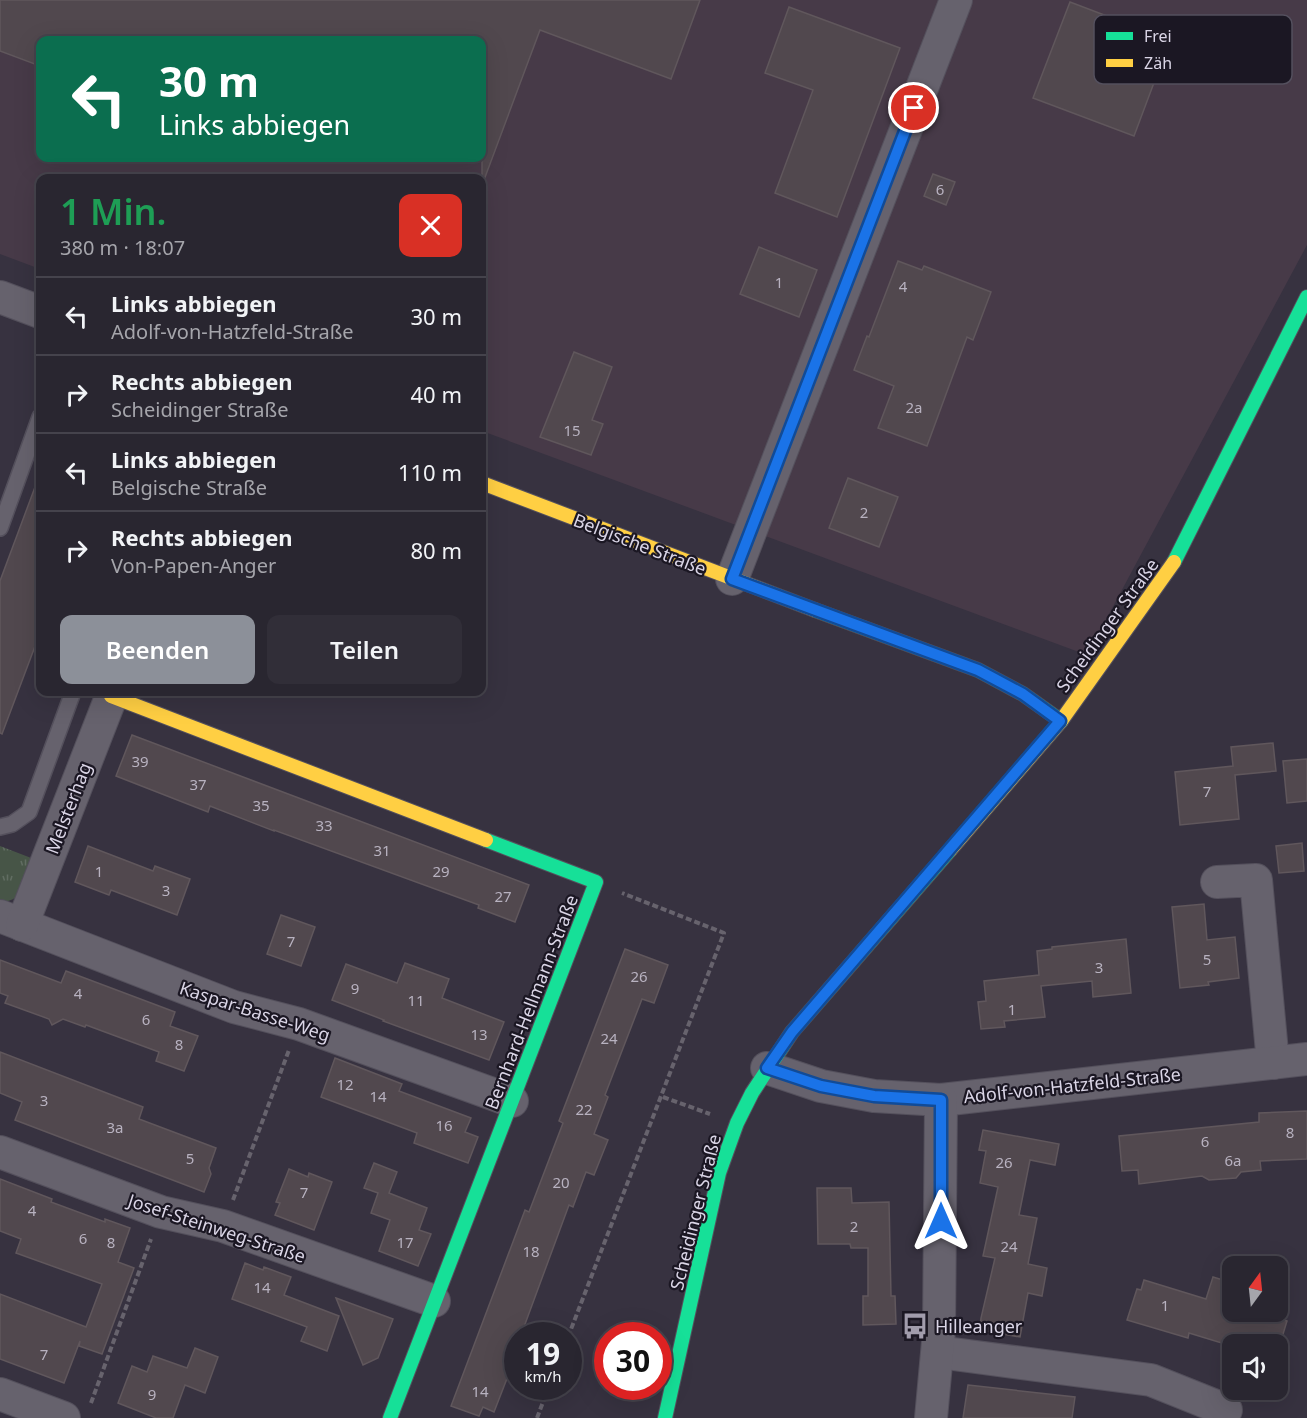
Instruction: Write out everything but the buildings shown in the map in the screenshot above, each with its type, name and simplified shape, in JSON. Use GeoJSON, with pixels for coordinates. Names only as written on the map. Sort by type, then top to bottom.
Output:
{"type":"FeatureCollection","features":[{"type":"Feature","properties":{"kind":"street"},"geometry":{"type":"LineString","coordinates":[[732,579],[956,0]]}},
{"type":"Feature","properties":{"kind":"street"},"geometry":{"type":"LineString","coordinates":[[0,297],[36,310]]}},
{"type":"Feature","properties":{"kind":"street","name":"Scheidinger Straße"},"geometry":{"type":"LineString","coordinates":[[665,1418],[717,1183],[737,1123],[767,1068],[792,1032],[1060,721],[1172,567],[1307,297]]}},
{"type":"Feature","properties":{"kind":"street","name":"Belgische Straße"},"geometry":{"type":"LineString","coordinates":[[486,485],[978,670],[1023,694],[1060,721]]}},
{"type":"Feature","properties":{"kind":"street","name":"Melsterhag"},"geometry":{"type":"LineString","coordinates":[[11,920],[111,696]]}},
{"type":"Feature","properties":{"kind":"street","name":"Bernhard-Hellmann-Straße"},"geometry":{"type":"LineString","coordinates":[[117,696],[596,882],[390,1418]]}},
{"type":"Feature","properties":{"kind":"street"},"geometry":{"type":"LineString","coordinates":[[1217,882],[1256,880],[1273,1063]]}},
{"type":"Feature","properties":{"kind":"street","name":"Kaspar-Basse-Weg"},"geometry":{"type":"LineString","coordinates":[[11,920],[234,1007],[299,1024],[512,1101]]}},
{"type":"Feature","properties":{"kind":"street","name":"Adolf-von-Hatzfeld-Straße"},"geometry":{"type":"LineString","coordinates":[[767,1068],[821,1086],[864,1094],[941,1100],[1307,1059]]}},
{"type":"Feature","properties":{"kind":"street"},"geometry":{"type":"LineString","coordinates":[[931,1418],[938,1352],[941,1100]]}},
{"type":"Feature","properties":{"kind":"street","name":"Josef-Steinweg-Straße"},"geometry":{"type":"LineString","coordinates":[[0,1152],[161,1212],[223,1226],[434,1301]]}},
{"type":"Feature","properties":{"kind":"street"},"geometry":{"type":"LineString","coordinates":[[938,1352],[1151,1380],[1231,1414]]}},
{"type":"Feature","properties":{"kind":"street"},"geometry":{"type":"LineString","coordinates":[[0,1394],[76,1413]]}},
{"type":"Feature","properties":{"kind":"lane"},"geometry":{"type":"LineString","coordinates":[[0,528],[36,428]]}},
{"type":"Feature","properties":{"kind":"lane"},"geometry":{"type":"LineString","coordinates":[[0,827],[12,824],[28,812],[72,696]]}},
{"type":"Feature","properties":{"kind":"path"},"geometry":{"type":"LineString","coordinates":[[574,1322],[663,1097],[724,933],[596,882]]}},
{"type":"Feature","properties":{"kind":"path"},"geometry":{"type":"LineString","coordinates":[[223,1226],[299,1024]]}},
{"type":"Feature","properties":{"kind":"path"},"geometry":{"type":"LineString","coordinates":[[663,1097],[737,1123]]}},
{"type":"Feature","properties":{"kind":"path"},"geometry":{"type":"LineString","coordinates":[[76,1413],[161,1212]]}},
{"type":"Feature","properties":{"kind":"path"},"geometry":{"type":"LineString","coordinates":[[537,1418],[544,1400]]}},
{"type":"Feature","properties":{"kind":"shaded area"},"geometry":{"type":"Polygon","coordinates":[[[0,0],[1307,0],[1307,245],[1087,655],[486,432],[486,174],[36,174],[36,268],[0,254],[0,0]]]}},
{"type":"Feature","properties":{"kind":"green space"},"geometry":{"type":"Polygon","coordinates":[[[0,846],[39,861],[22,894],[0,903],[0,846]]]}},
{"type":"Feature","properties":{"kind":"traffic: fast"},"geometry":{"type":"LineString","coordinates":[[1174,562],[1307,297]]}},
{"type":"Feature","properties":{"kind":"traffic: fast"},"geometry":{"type":"LineString","coordinates":[[815,610],[978,670],[1023,694],[1061,721]]}},
{"type":"Feature","properties":{"kind":"traffic: fast"},"geometry":{"type":"LineString","coordinates":[[390,1418],[596,882],[486,840]]}},
{"type":"Feature","properties":{"kind":"traffic: fast"},"geometry":{"type":"LineString","coordinates":[[665,1418],[719,1173],[737,1123],[752,1093],[792,1032],[950,850]]}},
{"type":"Feature","properties":{"kind":"traffic: slow"},"geometry":{"type":"LineString","coordinates":[[486,485],[815,610]]}},
{"type":"Feature","properties":{"kind":"traffic: slow"},"geometry":{"type":"LineString","coordinates":[[950,850],[1061,721],[1174,562]]}},
{"type":"Feature","properties":{"kind":"traffic: slow"},"geometry":{"type":"LineString","coordinates":[[111,696],[486,840]]}},
{"type":"Feature","properties":{"kind":"place","name":"Hilleanger"},"geometry":{"type":"Point","coordinates":[915,1326]}},
{"type":"Feature","properties":{"kind":"route"},"geometry":{"type":"LineString","coordinates":[[914,108],[732,579],[978,670],[1023,694],[1060,721],[792,1032],[767,1068],[821,1086],[874,1096],[941,1100],[941,1221]]}}]}
